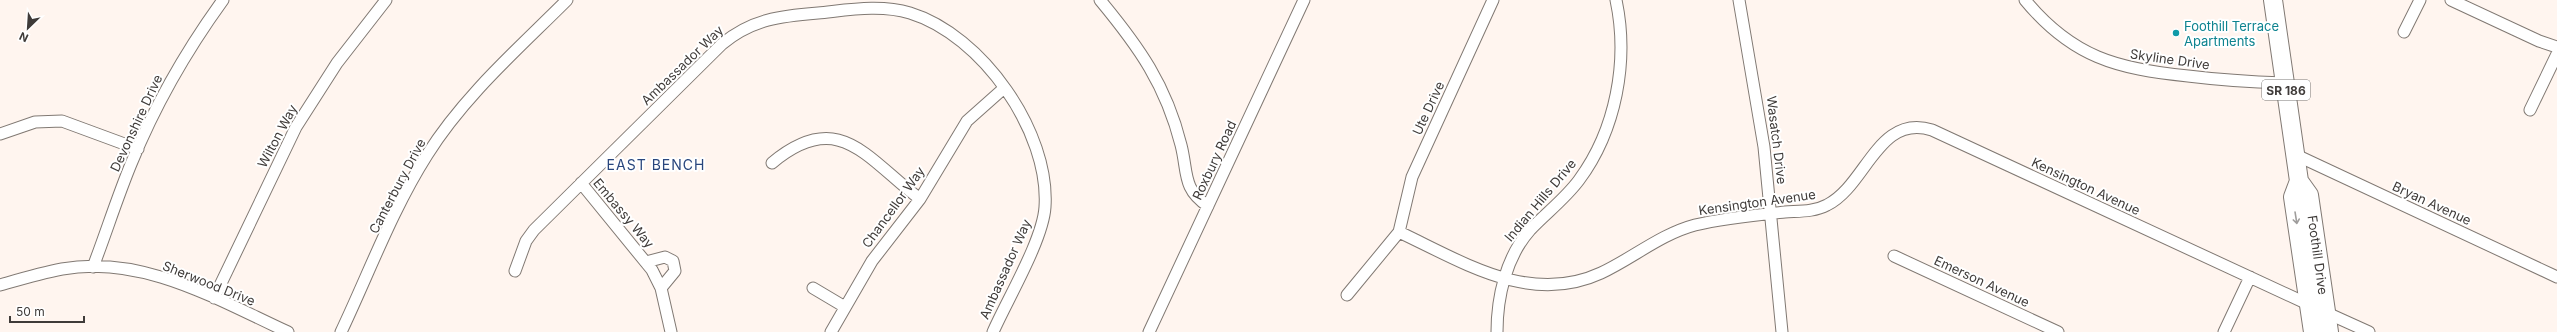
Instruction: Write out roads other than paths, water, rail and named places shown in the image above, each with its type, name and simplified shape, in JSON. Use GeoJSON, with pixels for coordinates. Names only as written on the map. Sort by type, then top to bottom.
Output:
{"type":"FeatureCollection","features":[{"type":"Feature","properties":{"kind":"main road","name":"Foothill Drive"},"geometry":{"type":"LineString","coordinates":[[2273,0],[2300,181],[2309,195],[2329,332]]}},
{"type":"Feature","properties":{"kind":"main road","name":"Foothill Drive"},"geometry":{"type":"LineString","coordinates":[[2300,181],[2293,197],[2313,332]]}},
{"type":"Feature","properties":{"kind":"street","name":"Devonshire Drive"},"geometry":{"type":"LineString","coordinates":[[93,267],[138,149],[181,62],[223,0]]}},
{"type":"Feature","properties":{"kind":"street","name":"Wilton Way"},"geometry":{"type":"LineString","coordinates":[[214,298],[296,127],[337,63],[386,0]]}},
{"type":"Feature","properties":{"kind":"street","name":"Canterbury Drive"},"geometry":{"type":"LineString","coordinates":[[341,332],[407,191],[427,154],[472,96],[567,0]]}},
{"type":"Feature","properties":{"kind":"street"},"geometry":{"type":"LineString","coordinates":[[1100,0],[1131,37],[1153,70],[1172,113],[1191,192],[1208,206]]}},
{"type":"Feature","properties":{"kind":"street","name":"Roxbury Road"},"geometry":{"type":"LineString","coordinates":[[1149,332],[1304,0]]}},
{"type":"Feature","properties":{"kind":"street","name":"Ute Drive"},"geometry":{"type":"LineString","coordinates":[[1399,232],[1414,172],[1494,0]]}},
{"type":"Feature","properties":{"kind":"street","name":"Indian Hills Drive"},"geometry":{"type":"LineString","coordinates":[[1497,332],[1497,308],[1506,280],[1510,261],[1518,246],[1530,230],[1557,205],[1579,180],[1605,132],[1616,95],[1620,67],[1620,44],[1616,0]]}},
{"type":"Feature","properties":{"kind":"street","name":"Wasatch Drive"},"geometry":{"type":"LineString","coordinates":[[1739,0],[1755,82],[1772,213],[1782,332]]}},
{"type":"Feature","properties":{"kind":"street","name":"Skyline Drive"},"geometry":{"type":"LineString","coordinates":[[2025,0],[2040,18],[2066,40],[2093,55],[2120,66],[2146,72],[2285,82]]}},
{"type":"Feature","properties":{"kind":"street"},"geometry":{"type":"LineString","coordinates":[[2404,32],[2420,0]]}},
{"type":"Feature","properties":{"kind":"street"},"geometry":{"type":"LineString","coordinates":[[2451,0],[2539,42],[2557,47]]}},
{"type":"Feature","properties":{"kind":"street","name":"Ambassador Way"},"geometry":{"type":"LineString","coordinates":[[515,271],[526,241],[534,230],[722,44],[746,26],[774,17],[867,8],[888,9],[911,13],[936,24],[963,42],[984,63],[1003,89],[1024,120],[1033,140],[1044,185],[1045,207],[1040,230],[993,332]]}},
{"type":"Feature","properties":{"kind":"street"},"geometry":{"type":"LineString","coordinates":[[2530,110],[2557,54]]}},
{"type":"Feature","properties":{"kind":"street","name":"Chancellor Way"},"geometry":{"type":"LineString","coordinates":[[831,332],[874,257],[920,199],[967,121],[1003,89]]}},
{"type":"Feature","properties":{"kind":"street"},"geometry":{"type":"LineString","coordinates":[[0,134],[35,122],[62,121],[138,149]]}},
{"type":"Feature","properties":{"kind":"street","name":"Kensington Avenue"},"geometry":{"type":"LineString","coordinates":[[1399,232],[1506,280],[1544,286],[1568,284],[1601,272],[1682,229],[1705,223],[1772,213],[1809,210],[1826,206],[1841,195],[1890,136],[1901,129],[1921,127],[1932,130],[2310,305]]}},
{"type":"Feature","properties":{"kind":"street"},"geometry":{"type":"LineString","coordinates":[[772,163],[786,151],[805,142],[817,139],[837,139],[861,150],[892,178],[920,199]]}},
{"type":"Feature","properties":{"kind":"street","name":"Bryan Avenue"},"geometry":{"type":"LineString","coordinates":[[2296,155],[2557,277]]}},
{"type":"Feature","properties":{"kind":"street","name":"Embassy Way"},"geometry":{"type":"LineString","coordinates":[[581,183],[646,262],[661,288],[671,332]]}},
{"type":"Feature","properties":{"kind":"street"},"geometry":{"type":"LineString","coordinates":[[1347,295],[1399,232]]}},
{"type":"Feature","properties":{"kind":"street","name":"Emerson Avenue"},"geometry":{"type":"LineString","coordinates":[[1894,256],[2058,332]]}},
{"type":"Feature","properties":{"kind":"street","name":"Embassy Way"},"geometry":{"type":"LineString","coordinates":[[646,262],[665,257],[673,261],[676,271],[661,288]]}},
{"type":"Feature","properties":{"kind":"street","name":"Sherwood Drive"},"geometry":{"type":"LineString","coordinates":[[0,285],[62,269],[93,267],[125,269],[156,276],[214,298],[288,332]]}},
{"type":"Feature","properties":{"kind":"street"},"geometry":{"type":"LineString","coordinates":[[2224,332],[2250,277]]}},
{"type":"Feature","properties":{"kind":"street"},"geometry":{"type":"LineString","coordinates":[[813,288],[846,306]]}},
{"type":"Feature","properties":{"kind":"street"},"geometry":{"type":"LineString","coordinates":[[2327,313],[2369,332]]}},
{"type":"Feature","properties":{"kind":"place","name":"Foothill Terrace Apartments"},"geometry":{"type":"Point","coordinates":[2176,33]}},
{"type":"Feature","properties":{"kind":"district","name":"EAST BENCH"},"geometry":{"type":"Point","coordinates":[656,164]}}]}
